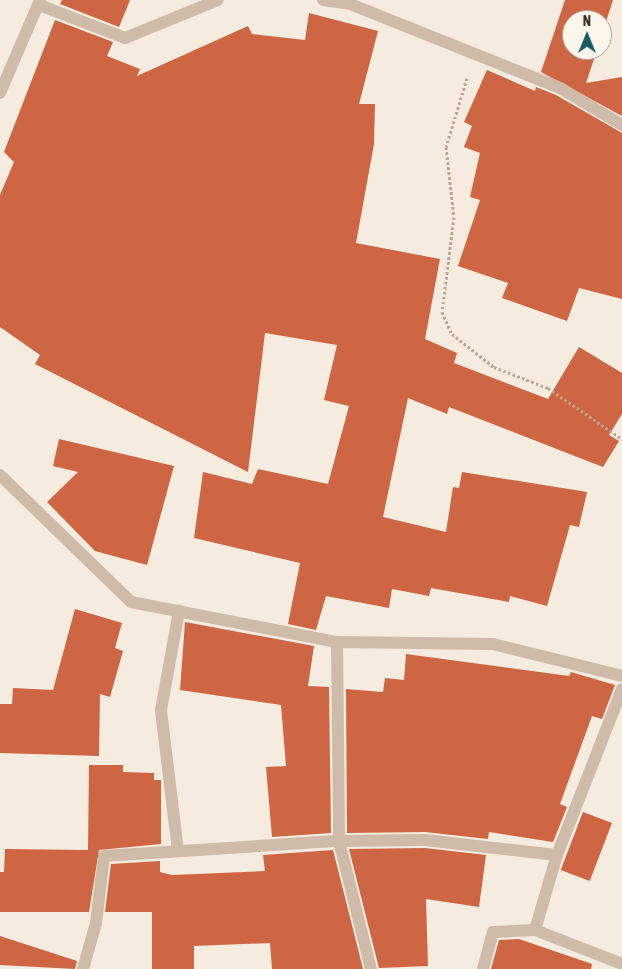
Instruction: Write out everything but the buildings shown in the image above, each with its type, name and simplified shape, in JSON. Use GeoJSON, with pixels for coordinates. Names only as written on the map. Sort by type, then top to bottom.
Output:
{"type":"FeatureCollection","features":[{"type":"Feature","properties":{"kind":"street"},"geometry":{"type":"LineString","coordinates":[[0,93],[37,2],[124,38],[218,0]]}},
{"type":"Feature","properties":{"kind":"street"},"geometry":{"type":"LineString","coordinates":[[323,0],[350,4],[560,88],[622,125]]}},
{"type":"Feature","properties":{"kind":"street"},"geometry":{"type":"LineString","coordinates":[[0,475],[131,602],[337,642],[494,644],[622,676]]}},
{"type":"Feature","properties":{"kind":"street"},"geometry":{"type":"LineString","coordinates":[[178,851],[160,710],[179,611]]}},
{"type":"Feature","properties":{"kind":"street"},"geometry":{"type":"LineString","coordinates":[[337,642],[339,841],[371,969]]}},
{"type":"Feature","properties":{"kind":"street"},"geometry":{"type":"LineString","coordinates":[[535,930],[558,854],[622,688]]}},
{"type":"Feature","properties":{"kind":"street"},"geometry":{"type":"LineString","coordinates":[[83,969],[96,923],[104,856],[339,841],[426,840],[558,854]]}},
{"type":"Feature","properties":{"kind":"street"},"geometry":{"type":"LineString","coordinates":[[483,969],[494,932],[535,930],[622,964]]}},
{"type":"Feature","properties":{"kind":"path"},"geometry":{"type":"LineString","coordinates":[[475,53],[446,148],[454,217],[442,312],[452,334],[494,367],[548,388],[622,439]]}}]}
